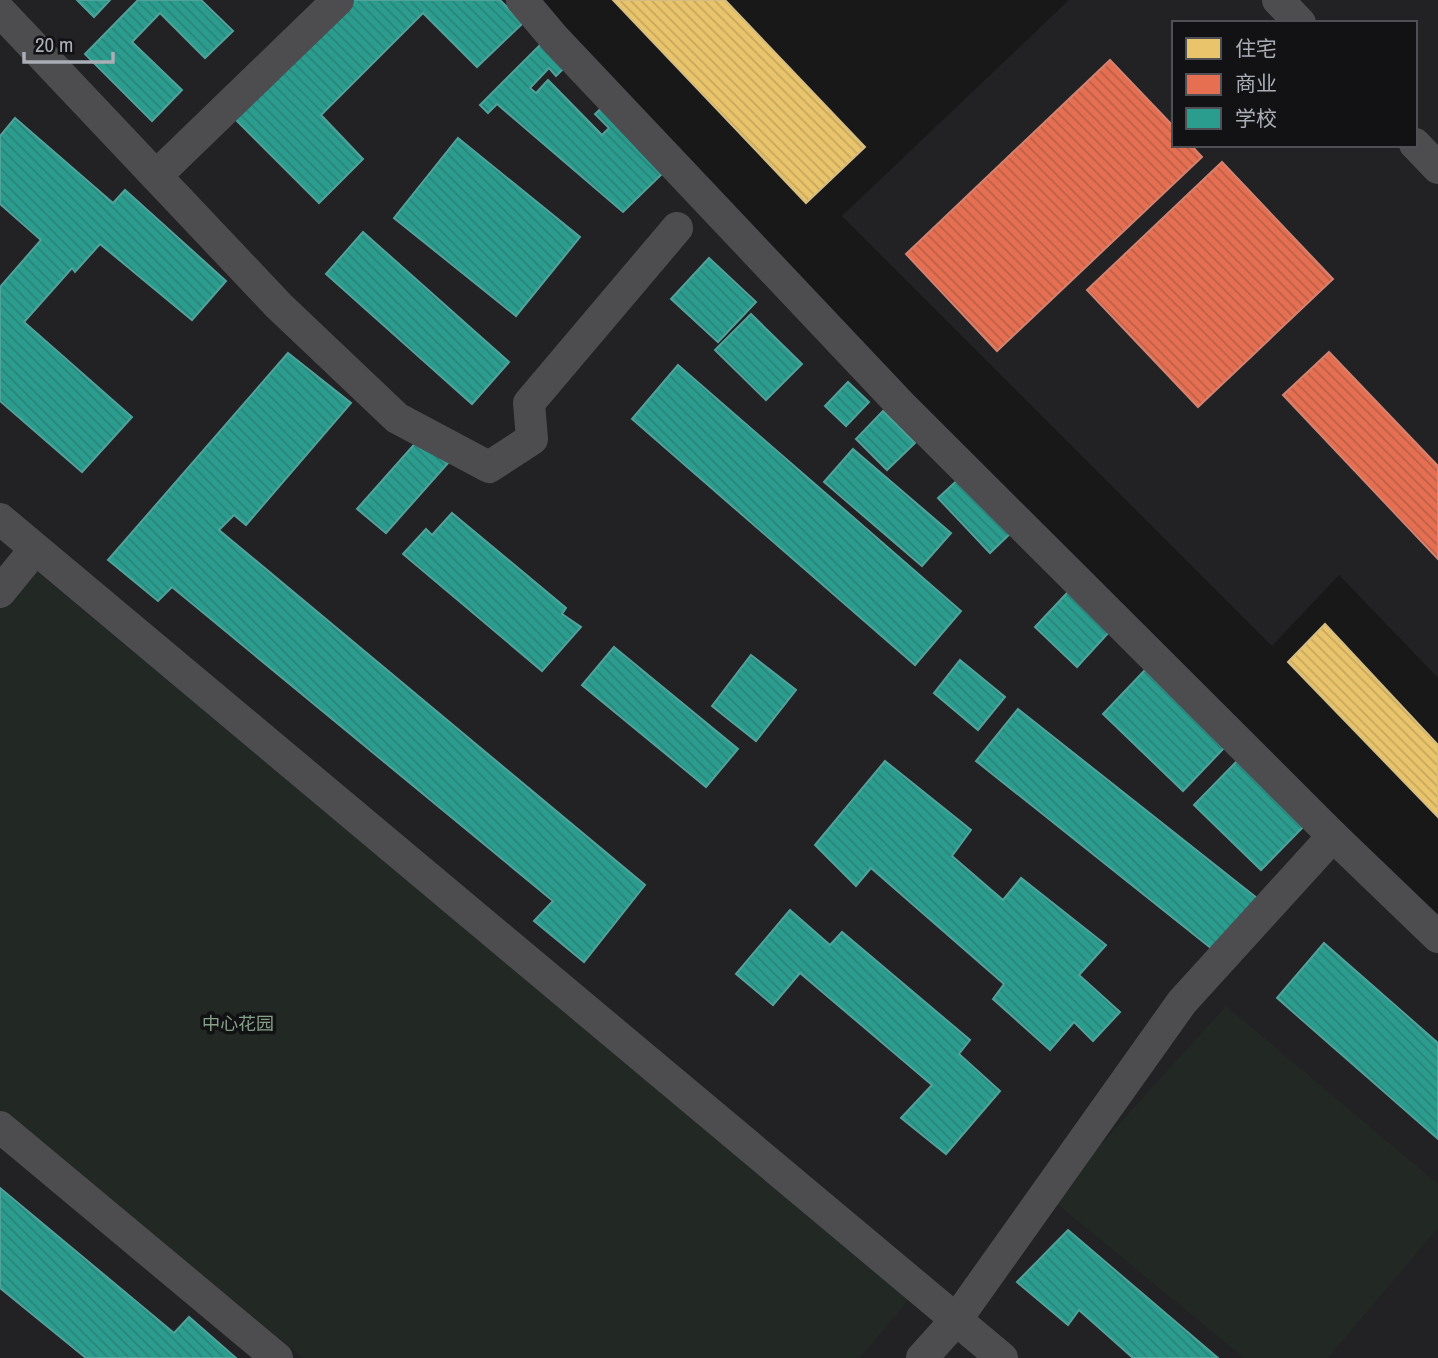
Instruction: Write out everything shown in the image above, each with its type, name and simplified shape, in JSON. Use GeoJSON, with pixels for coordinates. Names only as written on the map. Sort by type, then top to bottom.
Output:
{"type":"FeatureCollection","features":[{"type":"Feature","properties":{"kind":"street"},"geometry":{"type":"LineString","coordinates":[[156,176],[338,0]]}},
{"type":"Feature","properties":{"kind":"street"},"geometry":{"type":"LineString","coordinates":[[522,0],[555,40],[900,404],[1333,836],[1438,937]]}},
{"type":"Feature","properties":{"kind":"street"},"geometry":{"type":"LineString","coordinates":[[1278,0],[1298,21]]}},
{"type":"Feature","properties":{"kind":"street"},"geometry":{"type":"LineString","coordinates":[[0,11],[279,306],[397,418],[489,467],[532,439],[529,403],[677,229]]}},
{"type":"Feature","properties":{"kind":"street"},"geometry":{"type":"LineString","coordinates":[[1417,146],[1438,168]]}},
{"type":"Feature","properties":{"kind":"street"},"geometry":{"type":"LineString","coordinates":[[0,520],[1002,1358]]}},
{"type":"Feature","properties":{"kind":"street"},"geometry":{"type":"LineString","coordinates":[[0,592],[35,549]]}},
{"type":"Feature","properties":{"kind":"street"},"geometry":{"type":"LineString","coordinates":[[922,1358],[956,1320],[1182,1002],[1333,836]]}},
{"type":"Feature","properties":{"kind":"street"},"geometry":{"type":"LineString","coordinates":[[0,1127],[270,1356]]}},
{"type":"Feature","properties":{"kind":"shaded area"},"geometry":{"type":"Polygon","coordinates":[[[0,0],[516,0],[1438,924],[1438,1358],[0,1358],[0,0]]]}},
{"type":"Feature","properties":{"kind":"shaded area"},"geometry":{"type":"Polygon","coordinates":[[[1069,0],[1438,0],[1438,678],[1339,575],[1272,646],[842,216],[1069,0]]]}},
{"type":"Feature","properties":{"kind":"green space","name":"中心花园"},"geometry":{"type":"Polygon","coordinates":[[[30,566],[911,1297],[860,1358],[303,1358],[0,1109],[0,602],[30,566]]]}},
{"type":"Feature","properties":{"kind":"green space"},"geometry":{"type":"Polygon","coordinates":[[[1226,1006],[1438,1184],[1438,1228],[1328,1358],[1244,1358],[1051,1199],[1226,1006]]]}},
{"type":"Feature","properties":{"kind":"building: 住宅"},"geometry":{"type":"Polygon","coordinates":[[[613,0],[725,0],[865,147],[806,203],[613,0]]]}},
{"type":"Feature","properties":{"kind":"building: 住宅"},"geometry":{"type":"Polygon","coordinates":[[[1325,624],[1438,745],[1438,817],[1288,662],[1325,624]]]}},
{"type":"Feature","properties":{"kind":"building: 商业"},"geometry":{"type":"Polygon","coordinates":[[[1110,60],[1172,125],[1172,147],[1193,147],[1202,157],[997,351],[906,254],[1110,60]]]}},
{"type":"Feature","properties":{"kind":"building: 商业"},"geometry":{"type":"Polygon","coordinates":[[[1222,162],[1333,279],[1198,407],[1087,290],[1222,162]]]}},
{"type":"Feature","properties":{"kind":"building: 商业"},"geometry":{"type":"Polygon","coordinates":[[[1329,352],[1438,466],[1438,559],[1283,395],[1329,352]]]}},
{"type":"Feature","properties":{"kind":"building: 学校"},"geometry":{"type":"Polygon","coordinates":[[[77,0],[110,0],[94,17],[77,0]]]}},
{"type":"Feature","properties":{"kind":"building: 学校"},"geometry":{"type":"Polygon","coordinates":[[[138,0],[201,0],[233,31],[205,58],[160,13],[132,42],[182,90],[152,121],[85,54],[138,0]]]}},
{"type":"Feature","properties":{"kind":"building: 学校"},"geometry":{"type":"Polygon","coordinates":[[[354,0],[500,0],[523,23],[477,67],[423,13],[321,115],[363,159],[319,203],[235,119],[354,0]]]}},
{"type":"Feature","properties":{"kind":"building: 学校"},"geometry":{"type":"Polygon","coordinates":[[[543,42],[568,64],[556,76],[549,68],[530,88],[536,93],[548,80],[602,135],[609,128],[595,114],[607,103],[669,167],[623,212],[497,104],[488,113],[480,105],[543,42]]]}},
{"type":"Feature","properties":{"kind":"building: 学校"},"geometry":{"type":"Polygon","coordinates":[[[15,118],[113,203],[125,190],[226,281],[192,320],[100,244],[75,272],[72,268],[24,322],[132,417],[82,472],[0,401],[0,287],[41,240],[0,204],[0,136],[15,118]]]}},
{"type":"Feature","properties":{"kind":"building: 学校"},"geometry":{"type":"Polygon","coordinates":[[[458,138],[580,237],[516,316],[394,218],[458,138]]]}},
{"type":"Feature","properties":{"kind":"building: 学校"},"geometry":{"type":"Polygon","coordinates":[[[363,232],[509,362],[472,404],[326,274],[363,232]]]}},
{"type":"Feature","properties":{"kind":"building: 学校"},"geometry":{"type":"Polygon","coordinates":[[[709,258],[756,302],[718,342],[671,299],[709,258]]]}},
{"type":"Feature","properties":{"kind":"building: 学校"},"geometry":{"type":"Polygon","coordinates":[[[751,314],[802,364],[766,400],[715,350],[751,314]]]}},
{"type":"Feature","properties":{"kind":"building: 学校"},"geometry":{"type":"Polygon","coordinates":[[[288,353],[351,403],[246,525],[234,515],[219,530],[645,885],[584,962],[534,921],[553,901],[172,587],[158,601],[108,560],[288,353]]]}},
{"type":"Feature","properties":{"kind":"building: 学校"},"geometry":{"type":"Polygon","coordinates":[[[678,365],[961,611],[915,665],[632,419],[678,365]]]}},
{"type":"Feature","properties":{"kind":"building: 学校"},"geometry":{"type":"Polygon","coordinates":[[[848,382],[869,402],[846,426],[825,406],[848,382]]]}},
{"type":"Feature","properties":{"kind":"building: 学校"},"geometry":{"type":"Polygon","coordinates":[[[883,411],[915,443],[887,470],[856,439],[883,411]]]}},
{"type":"Feature","properties":{"kind":"building: 学校"},"geometry":{"type":"Polygon","coordinates":[[[420,438],[448,463],[386,533],[357,509],[420,438]]]}},
{"type":"Feature","properties":{"kind":"building: 学校"},"geometry":{"type":"Polygon","coordinates":[[[853,449],[951,533],[922,566],[824,482],[853,449]]]}},
{"type":"Feature","properties":{"kind":"building: 学校"},"geometry":{"type":"Polygon","coordinates":[[[962,476],[1014,530],[990,553],[938,498],[962,476]]]}},
{"type":"Feature","properties":{"kind":"building: 学校"},"geometry":{"type":"Polygon","coordinates":[[[452,513],[566,608],[562,614],[581,627],[542,671],[403,554],[426,529],[432,535],[452,513]]]}},
{"type":"Feature","properties":{"kind":"building: 学校"},"geometry":{"type":"Polygon","coordinates":[[[1068,592],[1110,631],[1077,667],[1035,627],[1068,592]]]}},
{"type":"Feature","properties":{"kind":"building: 学校"},"geometry":{"type":"Polygon","coordinates":[[[614,647],[738,749],[706,787],[582,685],[614,647]]]}},
{"type":"Feature","properties":{"kind":"building: 学校"},"geometry":{"type":"Polygon","coordinates":[[[751,655],[796,690],[756,741],[712,706],[751,655]]]}},
{"type":"Feature","properties":{"kind":"building: 学校"},"geometry":{"type":"Polygon","coordinates":[[[960,660],[1005,697],[978,730],[934,693],[960,660]]]}},
{"type":"Feature","properties":{"kind":"building: 学校"},"geometry":{"type":"Polygon","coordinates":[[[1145,670],[1225,747],[1183,791],[1103,714],[1145,670]]]}},
{"type":"Feature","properties":{"kind":"building: 学校"},"geometry":{"type":"Polygon","coordinates":[[[1018,709],[1258,899],[1216,952],[976,761],[1018,709]]]}},
{"type":"Feature","properties":{"kind":"building: 学校"},"geometry":{"type":"Polygon","coordinates":[[[1239,759],[1306,824],[1261,870],[1194,805],[1239,759]]]}},
{"type":"Feature","properties":{"kind":"building: 学校"},"geometry":{"type":"Polygon","coordinates":[[[885,761],[971,830],[952,856],[1003,900],[1021,878],[1106,945],[1079,975],[1120,1012],[1093,1041],[1074,1022],[1050,1050],[993,999],[1004,984],[871,868],[856,886],[815,845],[885,761]]]}},
{"type":"Feature","properties":{"kind":"building: 学校"},"geometry":{"type":"Polygon","coordinates":[[[790,910],[830,945],[842,932],[970,1040],[959,1054],[1000,1091],[946,1154],[901,1118],[932,1085],[800,973],[773,1005],[736,974],[790,910]]]}},
{"type":"Feature","properties":{"kind":"building: 学校"},"geometry":{"type":"Polygon","coordinates":[[[1324,943],[1438,1043],[1438,1139],[1277,998],[1324,943]]]}},
{"type":"Feature","properties":{"kind":"building: 学校"},"geometry":{"type":"Polygon","coordinates":[[[0,1188],[174,1333],[189,1317],[236,1358],[86,1358],[0,1288],[0,1188]]]}},
{"type":"Feature","properties":{"kind":"building: 学校"},"geometry":{"type":"Polygon","coordinates":[[[1068,1230],[1218,1358],[1133,1358],[1079,1310],[1068,1325],[1017,1282],[1068,1230]]]}}]}
